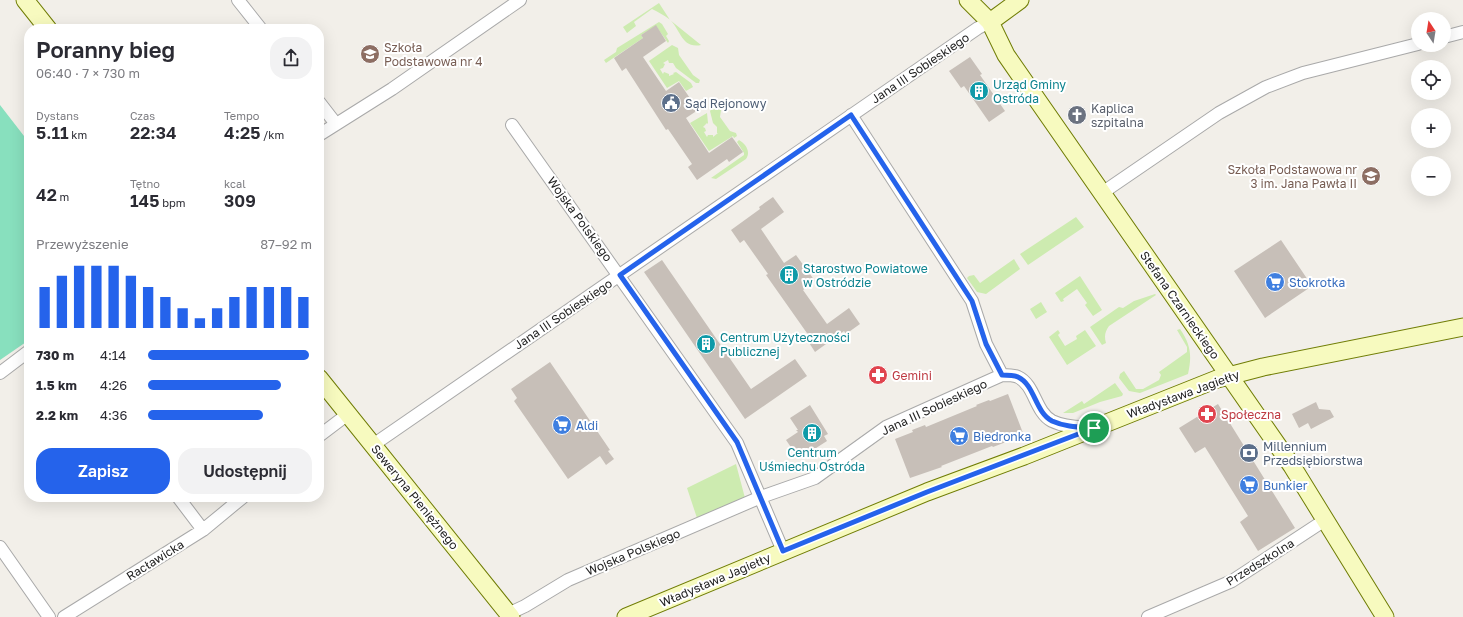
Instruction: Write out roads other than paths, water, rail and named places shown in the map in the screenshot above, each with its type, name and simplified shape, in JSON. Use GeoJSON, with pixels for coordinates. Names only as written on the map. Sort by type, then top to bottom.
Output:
{"type":"FeatureCollection","features":[{"type":"Feature","properties":{"kind":"street"},"geometry":{"type":"LineString","coordinates":[[25,0],[44,24]]}},
{"type":"Feature","properties":{"kind":"street"},"geometry":{"type":"LineString","coordinates":[[238,0],[257,24]]}},
{"type":"Feature","properties":{"kind":"street"},"geometry":{"type":"LineString","coordinates":[[324,132],[392,88],[520,0]]}},
{"type":"Feature","properties":{"kind":"street","name":"Stefana Czarnieckiego"},"geometry":{"type":"LineString","coordinates":[[968,0],[990,22],[1006,55],[1292,466],[1385,617]]}},
{"type":"Feature","properties":{"kind":"street"},"geometry":{"type":"LineString","coordinates":[[990,22],[1020,0]]}},
{"type":"Feature","properties":{"kind":"street","name":"Jana III Sobieskiego"},"geometry":{"type":"LineString","coordinates":[[373,445],[851,115],[978,28],[990,22]]}},
{"type":"Feature","properties":{"kind":"street"},"geometry":{"type":"LineString","coordinates":[[1451,35],[1463,32]]}},
{"type":"Feature","properties":{"kind":"street"},"geometry":{"type":"LineString","coordinates":[[1102,193],[1219,113],[1266,87],[1303,73],[1411,46]]}},
{"type":"Feature","properties":{"kind":"street"},"geometry":{"type":"LineString","coordinates":[[324,108],[336,124]]}},
{"type":"Feature","properties":{"kind":"street","name":"Jana III Sobieskiego"},"geometry":{"type":"LineString","coordinates":[[761,497],[815,478],[886,427],[1002,375],[986,344],[972,301],[851,115]]}},
{"type":"Feature","properties":{"kind":"street","name":"Wojska Polskiego"},"geometry":{"type":"LineString","coordinates":[[512,125],[620,275],[737,442],[783,551]]}},
{"type":"Feature","properties":{"kind":"street","name":"Władysława Jagiełły"},"geometry":{"type":"LineString","coordinates":[[626,617],[927,492],[1228,375],[1463,327]]}},
{"type":"Feature","properties":{"kind":"street"},"geometry":{"type":"LineString","coordinates":[[0,373],[24,355]]}},
{"type":"Feature","properties":{"kind":"street"},"geometry":{"type":"LineString","coordinates":[[1002,375],[1018,377],[1028,386],[1042,411],[1050,420],[1069,426],[1094,428]]}},
{"type":"Feature","properties":{"kind":"street","name":"Seweryna Pieniężnego"},"geometry":{"type":"LineString","coordinates":[[324,384],[510,616]]}},
{"type":"Feature","properties":{"kind":"street"},"geometry":{"type":"LineString","coordinates":[[324,432],[348,414]]}},
{"type":"Feature","properties":{"kind":"street","name":"Wojska Polskiego"},"geometry":{"type":"LineString","coordinates":[[510,616],[568,580],[761,497]]}},
{"type":"Feature","properties":{"kind":"street"},"geometry":{"type":"LineString","coordinates":[[182,502],[203,530]]}},
{"type":"Feature","properties":{"kind":"street","name":"Racławicka"},"geometry":{"type":"LineString","coordinates":[[64,617],[203,530],[237,502]]}},
{"type":"Feature","properties":{"kind":"street","name":"Przedszkolna"},"geometry":{"type":"LineString","coordinates":[[1148,617],[1232,581],[1325,520]]}},
{"type":"Feature","properties":{"kind":"street"},"geometry":{"type":"LineString","coordinates":[[0,546],[49,617]]}},
{"type":"Feature","properties":{"kind":"place","name":"Szkoła Podstawowa nr 4"},"geometry":{"type":"Point","coordinates":[370,54]}},
{"type":"Feature","properties":{"kind":"place","name":"Urząd Gminy Ostróda"},"geometry":{"type":"Point","coordinates":[979,91]}},
{"type":"Feature","properties":{"kind":"place","name":"Sąd Rejonowy"},"geometry":{"type":"Point","coordinates":[671,103]}},
{"type":"Feature","properties":{"kind":"place","name":"Kaplica szpitalna"},"geometry":{"type":"Point","coordinates":[1077,115]}},
{"type":"Feature","properties":{"kind":"place","name":"Szkoła Podstawowa nr 3 im. Jana Pawła II"},"geometry":{"type":"Point","coordinates":[1371,176]}},
{"type":"Feature","properties":{"kind":"place","name":"Starostwo Powiatowe w Ostródzie"},"geometry":{"type":"Point","coordinates":[789,275]}},
{"type":"Feature","properties":{"kind":"place","name":"Stokrotka"},"geometry":{"type":"Point","coordinates":[1275,282]}},
{"type":"Feature","properties":{"kind":"place","name":"Centrum Użyteczności Publicznej"},"geometry":{"type":"Point","coordinates":[706,344]}},
{"type":"Feature","properties":{"kind":"place","name":"Gemini"},"geometry":{"type":"Point","coordinates":[878,375]}},
{"type":"Feature","properties":{"kind":"place","name":"Społeczna"},"geometry":{"type":"Point","coordinates":[1207,414]}},
{"type":"Feature","properties":{"kind":"place","name":"Aldi"},"geometry":{"type":"Point","coordinates":[562,425]}},
{"type":"Feature","properties":{"kind":"place","name":"Centrum Uśmiechu Ostróda"},"geometry":{"type":"Point","coordinates":[812,433]}},
{"type":"Feature","properties":{"kind":"place","name":"Biedronka"},"geometry":{"type":"Point","coordinates":[959,436]}},
{"type":"Feature","properties":{"kind":"place","name":"Millennium Przedsiębiorstwa"},"geometry":{"type":"Point","coordinates":[1249,453]}},
{"type":"Feature","properties":{"kind":"place","name":"Bunkier"},"geometry":{"type":"Point","coordinates":[1249,485]}}]}
